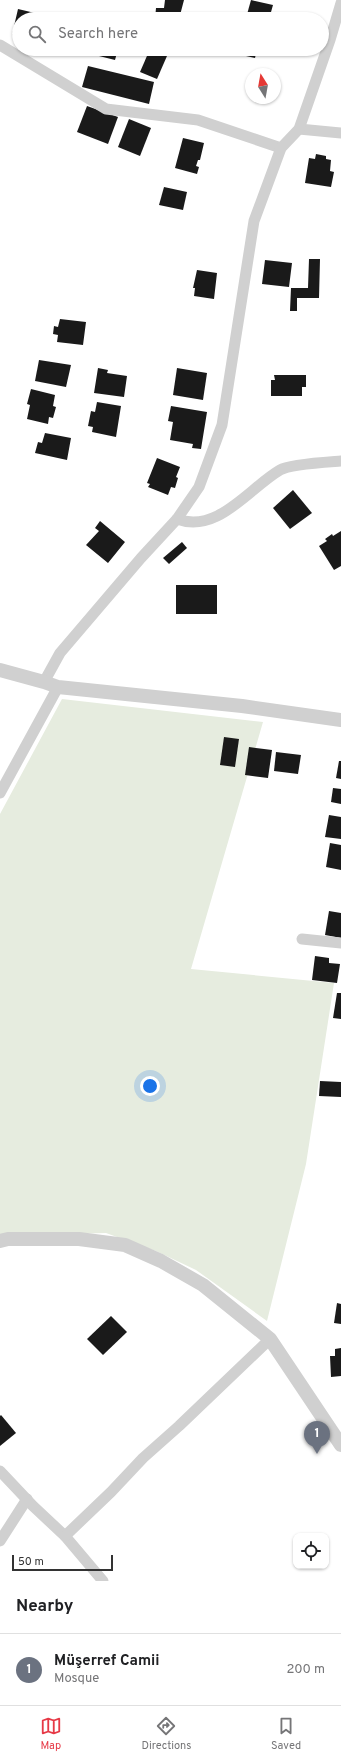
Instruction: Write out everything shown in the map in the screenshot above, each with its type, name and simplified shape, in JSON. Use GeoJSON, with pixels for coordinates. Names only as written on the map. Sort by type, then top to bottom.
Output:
{"type":"FeatureCollection","features":[{"type":"Feature","properties":{"kind":"street"},"geometry":{"type":"LineString","coordinates":[[329,43],[341,3]]}},
{"type":"Feature","properties":{"kind":"street"},"geometry":{"type":"LineString","coordinates":[[0,45],[12,52]]}},
{"type":"Feature","properties":{"kind":"street"},"geometry":{"type":"LineString","coordinates":[[19,56],[106,108],[198,120],[281,148]]}},
{"type":"Feature","properties":{"kind":"street"},"geometry":{"type":"LineString","coordinates":[[44,682],[60,653],[141,558],[177,519],[199,487],[222,425],[254,221],[281,148],[299,129],[324,56]]}},
{"type":"Feature","properties":{"kind":"street"},"geometry":{"type":"LineString","coordinates":[[299,129],[341,133]]}},
{"type":"Feature","properties":{"kind":"street"},"geometry":{"type":"LineString","coordinates":[[177,519],[188,523],[204,522],[230,508],[282,469],[322,462],[341,461]]}},
{"type":"Feature","properties":{"kind":"street"},"geometry":{"type":"LineString","coordinates":[[0,670],[58,687],[242,706],[341,720]]}},
{"type":"Feature","properties":{"kind":"street"},"geometry":{"type":"LineString","coordinates":[[0,793],[58,687]]}},
{"type":"Feature","properties":{"kind":"street"},"geometry":{"type":"LineString","coordinates":[[302,939],[341,943]]}},
{"type":"Feature","properties":{"kind":"street"},"geometry":{"type":"LineString","coordinates":[[0,1241],[8,1239],[80,1239],[125,1245],[161,1261],[203,1286],[270,1339],[341,1445]]}},
{"type":"Feature","properties":{"kind":"street"},"geometry":{"type":"LineString","coordinates":[[65,1536],[111,1492],[143,1458],[179,1426],[270,1339]]}},
{"type":"Feature","properties":{"kind":"street"},"geometry":{"type":"LineString","coordinates":[[0,1471],[65,1536],[103,1581]]}},
{"type":"Feature","properties":{"kind":"street"},"geometry":{"type":"LineString","coordinates":[[0,1541],[27,1499]]}},
{"type":"Feature","properties":{"kind":"shaded area"},"geometry":{"type":"Polygon","coordinates":[[[62,699],[263,722],[191,969],[334,983],[306,1164],[267,1321],[196,1270],[156,1251],[106,1233],[22,1235],[0,1238],[0,814],[62,699]]]}},
{"type":"Feature","properties":{"kind":"building"},"geometry":{"type":"Polygon","coordinates":[[[165,0],[184,0],[181,12],[156,12],[156,8],[164,8],[165,0]]]}},
{"type":"Feature","properties":{"kind":"building"},"geometry":{"type":"Polygon","coordinates":[[[251,0],[273,5],[271,12],[248,12],[251,0]]]}},
{"type":"Feature","properties":{"kind":"building"},"geometry":{"type":"Polygon","coordinates":[[[18,9],[31,12],[17,12],[18,9]]]}},
{"type":"Feature","properties":{"kind":"building"},"geometry":{"type":"Polygon","coordinates":[[[99,56],[116,56],[115,60],[99,56]]]}},
{"type":"Feature","properties":{"kind":"building"},"geometry":{"type":"Polygon","coordinates":[[[147,56],[167,56],[157,79],[140,72],[147,56]]]}},
{"type":"Feature","properties":{"kind":"building"},"geometry":{"type":"Polygon","coordinates":[[[88,66],[154,82],[149,104],[82,87],[88,66]]]}},
{"type":"Feature","properties":{"kind":"building"},"geometry":{"type":"Polygon","coordinates":[[[87,106],[118,117],[108,144],[77,132],[87,106]]]}},
{"type":"Feature","properties":{"kind":"building"},"geometry":{"type":"Polygon","coordinates":[[[129,119],[151,128],[140,156],[118,147],[129,119]]]}},
{"type":"Feature","properties":{"kind":"building"},"geometry":{"type":"Polygon","coordinates":[[[183,138],[204,143],[200,160],[198,160],[196,166],[199,167],[197,174],[175,168],[183,138]]]}},
{"type":"Feature","properties":{"kind":"building"},"geometry":{"type":"Polygon","coordinates":[[[316,154],[326,156],[326,159],[331,160],[330,171],[334,172],[331,187],[305,183],[309,158],[315,159],[316,154]]]}},
{"type":"Feature","properties":{"kind":"building"},"geometry":{"type":"Polygon","coordinates":[[[164,187],[187,192],[183,210],[159,205],[164,187]]]}},
{"type":"Feature","properties":{"kind":"building"},"geometry":{"type":"Polygon","coordinates":[[[309,259],[320,259],[319,298],[297,298],[297,311],[290,311],[291,288],[308,288],[309,259]]]}},
{"type":"Feature","properties":{"kind":"building"},"geometry":{"type":"Polygon","coordinates":[[[265,260],[292,263],[289,287],[262,284],[265,260]]]}},
{"type":"Feature","properties":{"kind":"building"},"geometry":{"type":"Polygon","coordinates":[[[197,270],[217,273],[214,299],[194,296],[195,288],[193,288],[197,270]]]}},
{"type":"Feature","properties":{"kind":"building"},"geometry":{"type":"Polygon","coordinates":[[[60,319],[86,322],[83,345],[57,342],[58,335],[53,334],[54,326],[58,327],[60,319]]]}},
{"type":"Feature","properties":{"kind":"building"},"geometry":{"type":"Polygon","coordinates":[[[39,360],[71,365],[66,387],[35,381],[39,360]]]}},
{"type":"Feature","properties":{"kind":"building"},"geometry":{"type":"Polygon","coordinates":[[[98,368],[108,370],[107,373],[127,376],[124,397],[94,393],[98,368]]]}},
{"type":"Feature","properties":{"kind":"building"},"geometry":{"type":"Polygon","coordinates":[[[177,368],[207,373],[203,400],[173,395],[177,368]]]}},
{"type":"Feature","properties":{"kind":"building"},"geometry":{"type":"Polygon","coordinates":[[[274,375],[306,375],[306,387],[302,387],[302,396],[271,396],[271,380],[275,380],[274,375]]]}},
{"type":"Feature","properties":{"kind":"building"},"geometry":{"type":"Polygon","coordinates":[[[31,389],[55,395],[53,406],[56,407],[53,418],[49,417],[48,424],[27,419],[30,405],[27,404],[31,389]]]}},
{"type":"Feature","properties":{"kind":"building"},"geometry":{"type":"Polygon","coordinates":[[[97,402],[121,406],[116,437],[92,432],[93,427],[88,426],[91,411],[95,412],[97,402]]]}},
{"type":"Feature","properties":{"kind":"building"},"geometry":{"type":"Polygon","coordinates":[[[171,406],[207,412],[201,449],[192,448],[193,444],[170,440],[173,422],[168,421],[171,406]]]}},
{"type":"Feature","properties":{"kind":"building"},"geometry":{"type":"Polygon","coordinates":[[[45,433],[71,438],[67,460],[35,453],[38,442],[42,443],[45,433]]]}},
{"type":"Feature","properties":{"kind":"building"},"geometry":{"type":"Polygon","coordinates":[[[157,458],[180,467],[176,477],[178,478],[175,488],[171,487],[168,495],[148,487],[150,484],[147,483],[157,458]]]}},
{"type":"Feature","properties":{"kind":"building"},"geometry":{"type":"Polygon","coordinates":[[[293,490],[312,513],[290,529],[273,508],[293,490]]]}},
{"type":"Feature","properties":{"kind":"building"},"geometry":{"type":"Polygon","coordinates":[[[100,521],[125,542],[108,563],[86,545],[99,531],[95,528],[100,521]]]}},
{"type":"Feature","properties":{"kind":"building"},"geometry":{"type":"Polygon","coordinates":[[[341,531],[341,566],[334,570],[319,546],[327,541],[325,539],[332,534],[333,536],[341,531]]]}},
{"type":"Feature","properties":{"kind":"building"},"geometry":{"type":"Polygon","coordinates":[[[182,542],[187,548],[169,564],[163,558],[182,542]]]}},
{"type":"Feature","properties":{"kind":"building"},"geometry":{"type":"Polygon","coordinates":[[[176,585],[217,585],[217,614],[176,614],[176,585]]]}},
{"type":"Feature","properties":{"kind":"building"},"geometry":{"type":"Polygon","coordinates":[[[224,737],[239,739],[235,767],[220,765],[224,737]]]}},
{"type":"Feature","properties":{"kind":"building"},"geometry":{"type":"Polygon","coordinates":[[[249,747],[272,750],[268,778],[245,775],[249,747]]]}},
{"type":"Feature","properties":{"kind":"building"},"geometry":{"type":"Polygon","coordinates":[[[276,752],[301,755],[298,774],[274,771],[276,752]]]}},
{"type":"Feature","properties":{"kind":"building"},"geometry":{"type":"Polygon","coordinates":[[[339,761],[341,761],[341,779],[336,778],[339,761]]]}},
{"type":"Feature","properties":{"kind":"building"},"geometry":{"type":"Polygon","coordinates":[[[333,788],[341,789],[341,804],[331,802],[333,788]]]}},
{"type":"Feature","properties":{"kind":"building"},"geometry":{"type":"Polygon","coordinates":[[[329,815],[341,817],[341,839],[325,837],[329,815]]]}},
{"type":"Feature","properties":{"kind":"building"},"geometry":{"type":"Polygon","coordinates":[[[330,843],[341,845],[341,870],[326,867],[330,843]]]}},
{"type":"Feature","properties":{"kind":"building"},"geometry":{"type":"Polygon","coordinates":[[[329,911],[341,913],[341,938],[325,935],[329,911]]]}},
{"type":"Feature","properties":{"kind":"building"},"geometry":{"type":"Polygon","coordinates":[[[315,956],[329,958],[329,963],[340,964],[337,983],[312,980],[315,956]]]}},
{"type":"Feature","properties":{"kind":"building"},"geometry":{"type":"Polygon","coordinates":[[[337,993],[341,993],[341,1019],[333,1018],[337,993]]]}},
{"type":"Feature","properties":{"kind":"building"},"geometry":{"type":"Polygon","coordinates":[[[320,1081],[341,1082],[341,1097],[319,1096],[320,1081]]]}},
{"type":"Feature","properties":{"kind":"building"},"geometry":{"type":"Polygon","coordinates":[[[337,1303],[341,1304],[341,1324],[334,1323],[337,1303]]]}},
{"type":"Feature","properties":{"kind":"building"},"geometry":{"type":"Polygon","coordinates":[[[111,1316],[127,1332],[103,1355],[87,1339],[111,1316]]]}},
{"type":"Feature","properties":{"kind":"building"},"geometry":{"type":"Polygon","coordinates":[[[341,1348],[341,1376],[331,1377],[330,1356],[335,1356],[335,1349],[341,1348]]]}},
{"type":"Feature","properties":{"kind":"building"},"geometry":{"type":"Polygon","coordinates":[[[1,1415],[16,1433],[0,1446],[0,1416],[1,1415]]]}},
{"type":"Feature","properties":{"kind":"place","name":"Müşerref Camii"},"geometry":{"type":"Point","coordinates":[317,1454]}}]}
